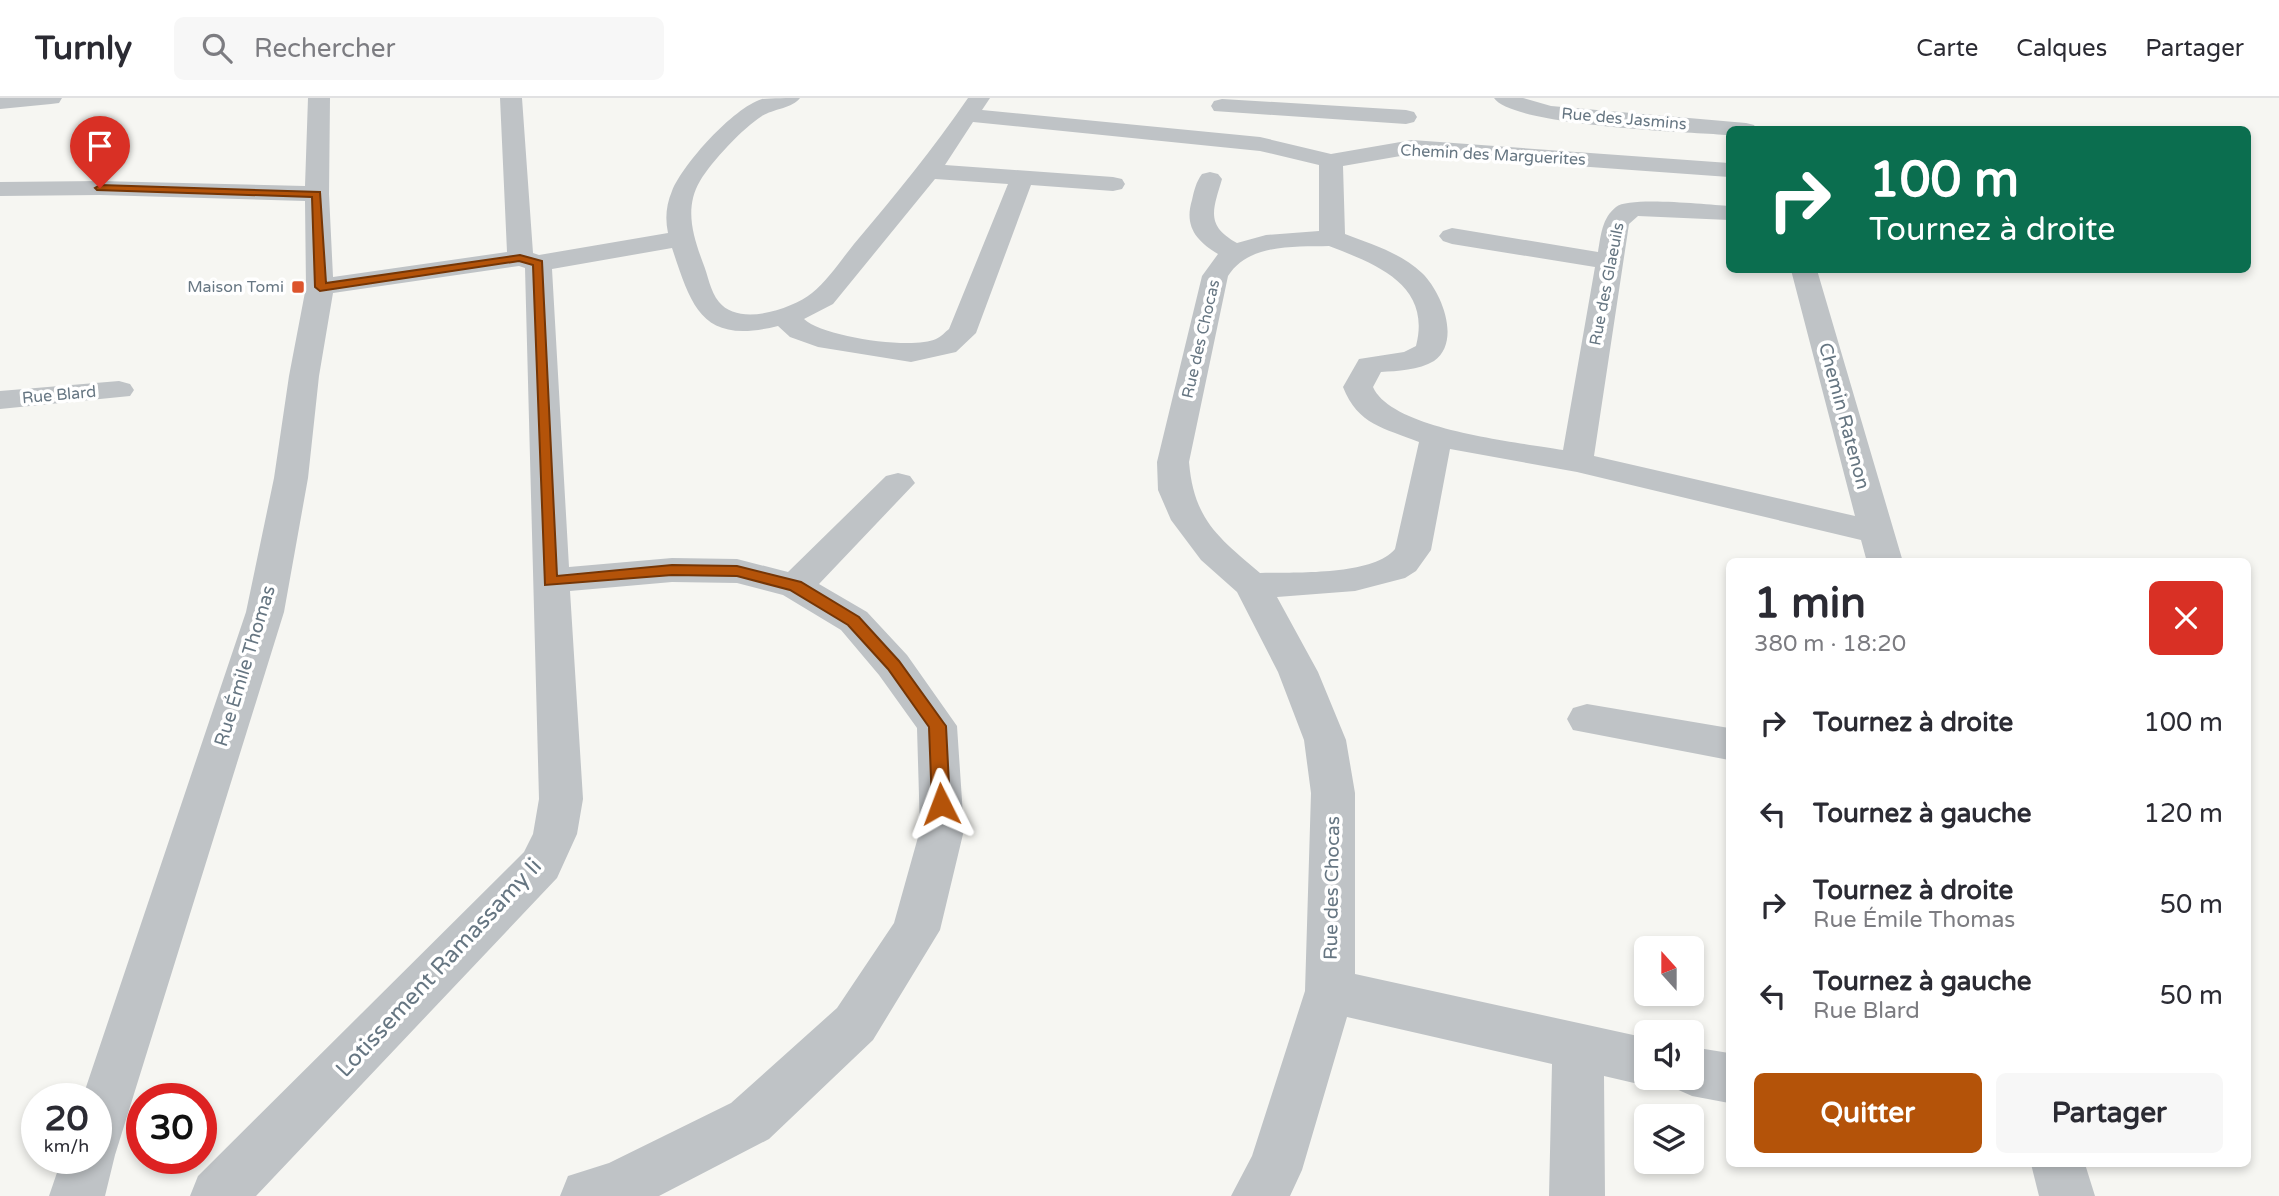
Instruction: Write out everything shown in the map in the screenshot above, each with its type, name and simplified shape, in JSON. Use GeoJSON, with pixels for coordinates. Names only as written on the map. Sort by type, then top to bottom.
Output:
{"type":"FeatureCollection","features":[{"type":"Feature","properties":{"kind":"street"},"geometry":{"type":"LineString","coordinates":[[0,103],[51,98]]}},
{"type":"Feature","properties":{"kind":"street","name":"Rue Émile Thomas"},"geometry":{"type":"LineString","coordinates":[[112,1086],[265,612],[291,478],[304,376],[320,287],[317,194],[319,98]]}},
{"type":"Feature","properties":{"kind":"street","name":"Lotissement Ramassamy Ii"},"geometry":{"type":"LineString","coordinates":[[232,1194],[541,865],[555,834],[561,799],[550,582],[529,260],[511,98]]}},
{"type":"Feature","properties":{"kind":"street"},"geometry":{"type":"LineString","coordinates":[[789,98],[759,106],[748,113],[691,177],[681,196],[680,239],[712,310],[735,320],[761,321],[785,317],[805,311],[823,298],[929,172],[973,107]]}},
{"type":"Feature","properties":{"kind":"street","name":"Rue des Jasmins"},"geometry":{"type":"LineString","coordinates":[[1505,98],[1528,108],[1551,113],[1726,128]]}},
{"type":"Feature","properties":{"kind":"street"},"geometry":{"type":"LineString","coordinates":[[1222,106],[1403,107],[1412,148]]}},
{"type":"Feature","properties":{"kind":"street","name":"Chemin des Marguerites"},"geometry":{"type":"LineString","coordinates":[[973,107],[1052,121],[1260,144],[1331,161],[1412,148],[1726,170]]}},
{"type":"Feature","properties":{"kind":"street"},"geometry":{"type":"LineString","coordinates":[[1052,121],[1092,107]]}},
{"type":"Feature","properties":{"kind":"street"},"geometry":{"type":"LineString","coordinates":[[1331,161],[1332,238]]}},
{"type":"Feature","properties":{"kind":"street"},"geometry":{"type":"LineString","coordinates":[[929,172],[1113,184]]}},
{"type":"Feature","properties":{"kind":"street"},"geometry":{"type":"LineString","coordinates":[[785,317],[800,331],[828,341],[911,353],[946,346],[962,333],[1022,178]]}},
{"type":"Feature","properties":{"kind":"street"},"geometry":{"type":"LineString","coordinates":[[1210,179],[1198,220],[1203,232],[1234,252],[1296,239],[1332,238],[1367,251],[1401,269],[1413,279],[1430,302],[1432,344],[1426,353],[1413,358],[1370,365],[1358,387],[1365,404],[1388,419],[1436,437],[1577,463],[1881,547]]}},
{"type":"Feature","properties":{"kind":"street"},"geometry":{"type":"LineString","coordinates":[[0,189],[100,188],[317,194]]}},
{"type":"Feature","properties":{"kind":"street","name":"Rue des Glaeuils"},"geometry":{"type":"LineString","coordinates":[[1577,463],[1616,223],[1626,211],[1656,209],[1726,213]]}},
{"type":"Feature","properties":{"kind":"street"},"geometry":{"type":"LineString","coordinates":[[1452,236],[1608,261]]}},
{"type":"Feature","properties":{"kind":"street"},"geometry":{"type":"LineString","coordinates":[[320,287],[680,239]]}},
{"type":"Feature","properties":{"kind":"street","name":"Rue des Chocas"},"geometry":{"type":"LineString","coordinates":[[1234,252],[1220,264],[1214,276],[1173,462],[1175,491],[1188,520],[1214,552],[1252,585],[1298,672],[1325,740],[1333,793],[1330,991],[1275,1170],[1259,1196]]}},
{"type":"Feature","properties":{"kind":"street","name":"Chemin Ratenon"},"geometry":{"type":"LineString","coordinates":[[1805,273],[1881,547]]}},
{"type":"Feature","properties":{"kind":"street","name":"Rue Blard"},"geometry":{"type":"LineString","coordinates":[[0,400],[119,390]]}},
{"type":"Feature","properties":{"kind":"street"},"geometry":{"type":"LineString","coordinates":[[1252,585],[1335,582],[1368,577],[1402,565],[1413,550],[1436,437]]}},
{"type":"Feature","properties":{"kind":"street"},"geometry":{"type":"LineString","coordinates":[[795,586],[898,483]]}},
{"type":"Feature","properties":{"kind":"street"},"geometry":{"type":"LineString","coordinates":[[550,582],[593,575],[672,570],[737,571],[795,586],[854,621],[893,665],[937,726],[942,830],[916,930],[855,1024],[750,1121],[615,1189],[588,1196]]}},
{"type":"Feature","properties":{"kind":"street"},"geometry":{"type":"LineString","coordinates":[[1587,719],[1726,743]]}},
{"type":"Feature","properties":{"kind":"street"},"geometry":{"type":"LineString","coordinates":[[1330,991],[1634,1060]]}},
{"type":"Feature","properties":{"kind":"street"},"geometry":{"type":"LineString","coordinates":[[1577,1196],[1578,1049]]}},
{"type":"Feature","properties":{"kind":"street"},"geometry":{"type":"LineString","coordinates":[[1704,1073],[1726,1077]]}},
{"type":"Feature","properties":{"kind":"street"},"geometry":{"type":"LineString","coordinates":[[2059,1167],[2067,1196]]}},
{"type":"Feature","properties":{"kind":"street"},"geometry":{"type":"LineString","coordinates":[[76,1196],[84,1174]]}},
{"type":"Feature","properties":{"kind":"place","name":"Maison Tomi"},"geometry":{"type":"Point","coordinates":[298,287]}},
{"type":"Feature","properties":{"kind":"route"},"geometry":{"type":"LineString","coordinates":[[100,188],[317,194],[320,287],[520,258],[538,263],[550,582],[593,575],[672,570],[737,571],[795,586],[854,621],[893,665],[937,726],[941,804]]}}]}
